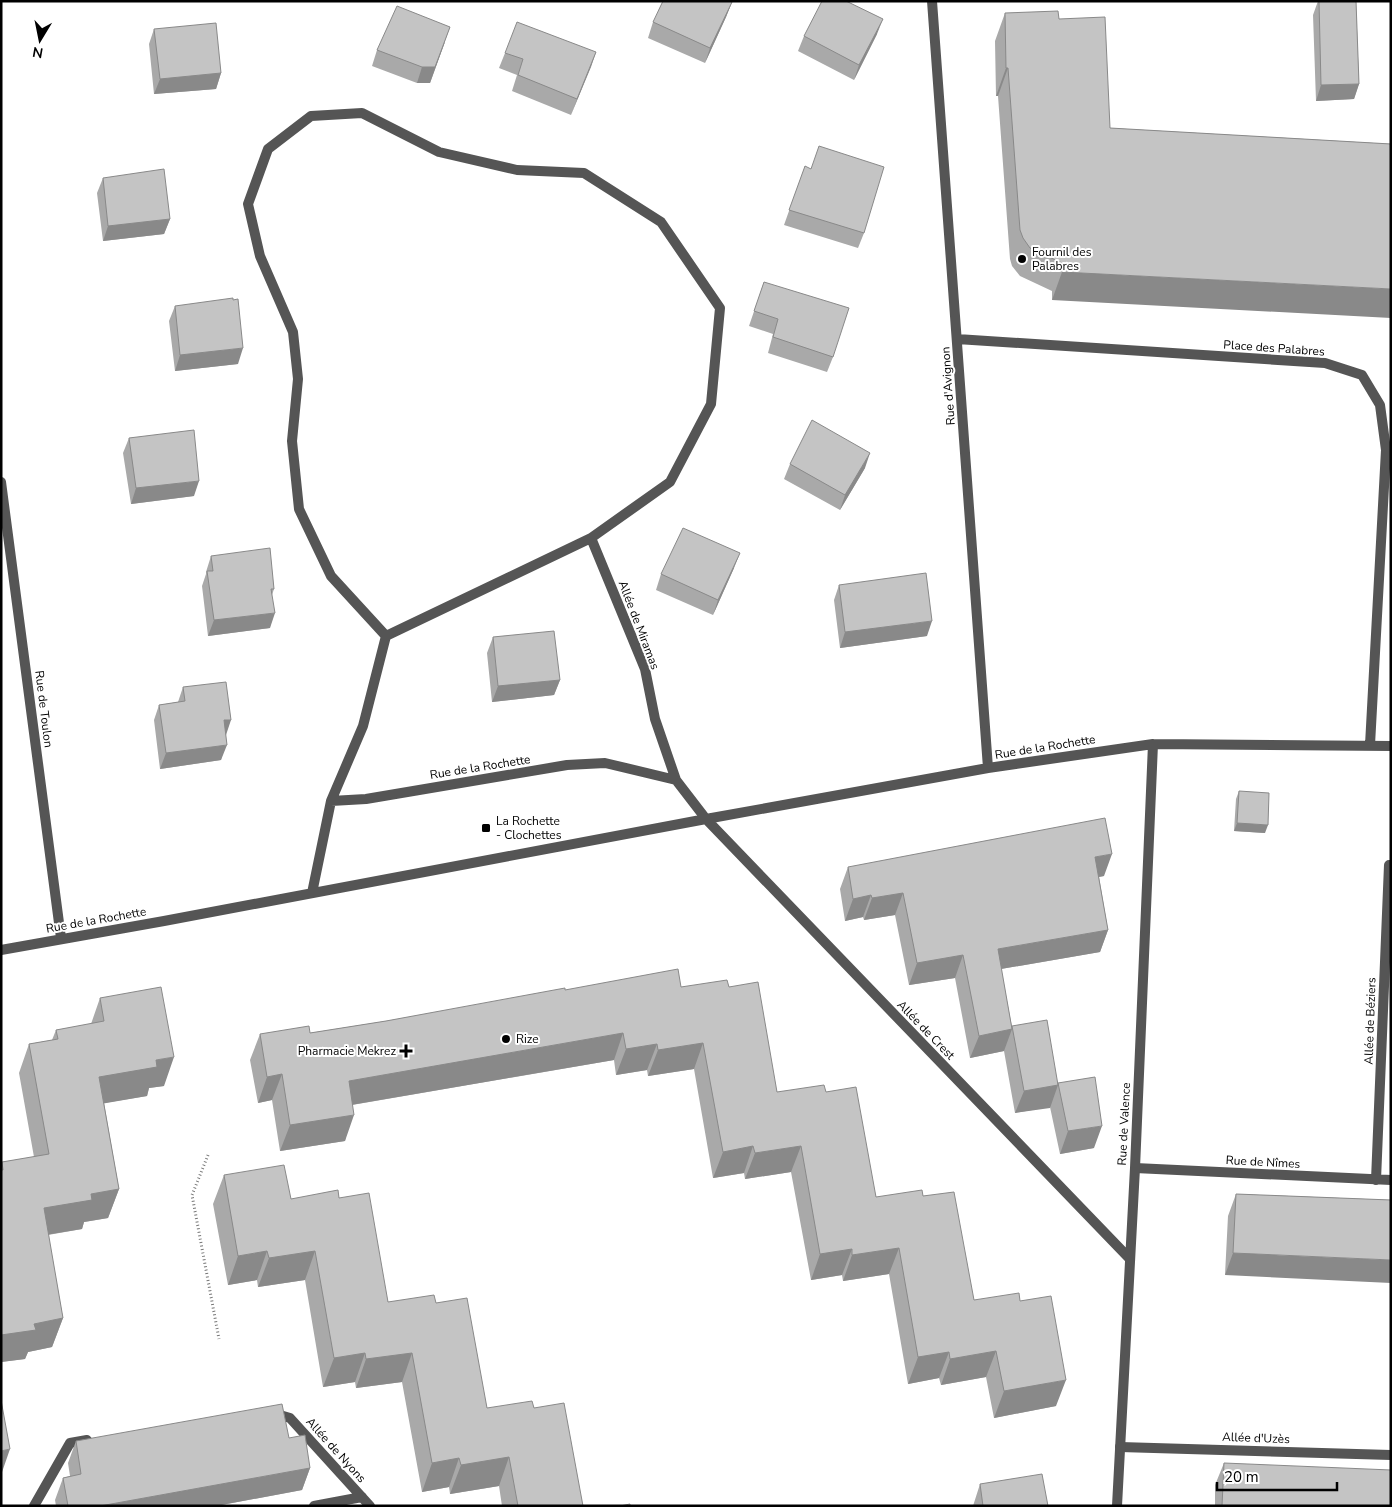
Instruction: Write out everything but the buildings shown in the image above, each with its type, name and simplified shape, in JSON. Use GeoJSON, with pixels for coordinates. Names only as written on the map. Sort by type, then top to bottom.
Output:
{"type":"FeatureCollection","features":[{"type":"Feature","properties":{"kind":"street","name":"Rue d'Avignon"},"geometry":{"type":"LineString","coordinates":[[932,1],[988,768]]}},
{"type":"Feature","properties":{"kind":"street"},"geometry":{"type":"LineString","coordinates":[[362,113],[439,152],[517,170],[584,173],[661,222],[720,308],[711,404],[670,482],[591,538],[386,636],[330,576],[299,509],[292,441],[298,379],[293,332],[260,256],[248,204],[268,149],[311,116],[362,113]]}},
{"type":"Feature","properties":{"kind":"street","name":"Place des Palabres"},"geometry":{"type":"LineString","coordinates":[[957,339],[1325,363],[1362,375],[1380,405],[1386,450],[1370,745]]}},
{"type":"Feature","properties":{"kind":"street","name":"Rue de Toulon"},"geometry":{"type":"LineString","coordinates":[[1,482],[61,938]]}},
{"type":"Feature","properties":{"kind":"street","name":"Allée de Miramas"},"geometry":{"type":"LineString","coordinates":[[591,538],[645,669],[655,719],[676,780]]}},
{"type":"Feature","properties":{"kind":"street"},"geometry":{"type":"LineString","coordinates":[[312,893],[331,801],[363,726],[386,636]]}},
{"type":"Feature","properties":{"kind":"street","name":"Rue de la Rochette"},"geometry":{"type":"LineString","coordinates":[[1,950],[61,938],[164,922],[706,819],[988,768],[1153,744],[1391,746]]}},
{"type":"Feature","properties":{"kind":"street","name":"Rue de Valence"},"geometry":{"type":"LineString","coordinates":[[1117,1506],[1135,1168],[1153,744]]}},
{"type":"Feature","properties":{"kind":"street","name":"Rue de la Rochette"},"geometry":{"type":"LineString","coordinates":[[331,801],[366,799],[567,765],[605,763],[676,780]]}},
{"type":"Feature","properties":{"kind":"street"},"geometry":{"type":"LineString","coordinates":[[676,780],[706,819]]}},
{"type":"Feature","properties":{"kind":"street","name":"Allée de Crest"},"geometry":{"type":"LineString","coordinates":[[706,819],[1129,1258]]}},
{"type":"Feature","properties":{"kind":"street","name":"Allée de Béziers"},"geometry":{"type":"LineString","coordinates":[[1376,1180],[1389,874],[1391,865]]}},
{"type":"Feature","properties":{"kind":"street","name":"Rue de Nîmes"},"geometry":{"type":"LineString","coordinates":[[1135,1168],[1391,1180]]}},
{"type":"Feature","properties":{"kind":"street","name":"Allée de Nyons"},"geometry":{"type":"LineString","coordinates":[[266,1411],[290,1418],[370,1506]]}},
{"type":"Feature","properties":{"kind":"street"},"geometry":{"type":"LineString","coordinates":[[34,1506],[70,1443],[98,1438]]}},
{"type":"Feature","properties":{"kind":"street","name":"Allée d'Uzès"},"geometry":{"type":"LineString","coordinates":[[1120,1447],[1391,1455]]}},
{"type":"Feature","properties":{"kind":"street","name":"Allée de Nyons"},"geometry":{"type":"LineString","coordinates":[[314,1506],[362,1497]]}},
{"type":"Feature","properties":{"kind":"path"},"geometry":{"type":"LineString","coordinates":[[208,1155],[192,1195],[219,1339]]}},
{"type":"Feature","properties":{"kind":"place","name":"Fournil des Palabres"},"geometry":{"type":"Point","coordinates":[1022,259]}},
{"type":"Feature","properties":{"kind":"place","name":"La Rochette - Clochettes"},"geometry":{"type":"Point","coordinates":[486,828]}},
{"type":"Feature","properties":{"kind":"place","name":"Rize"},"geometry":{"type":"Point","coordinates":[506,1039]}},
{"type":"Feature","properties":{"kind":"place","name":"Pharmacie Mekrez"},"geometry":{"type":"Point","coordinates":[406,1051]}}]}
